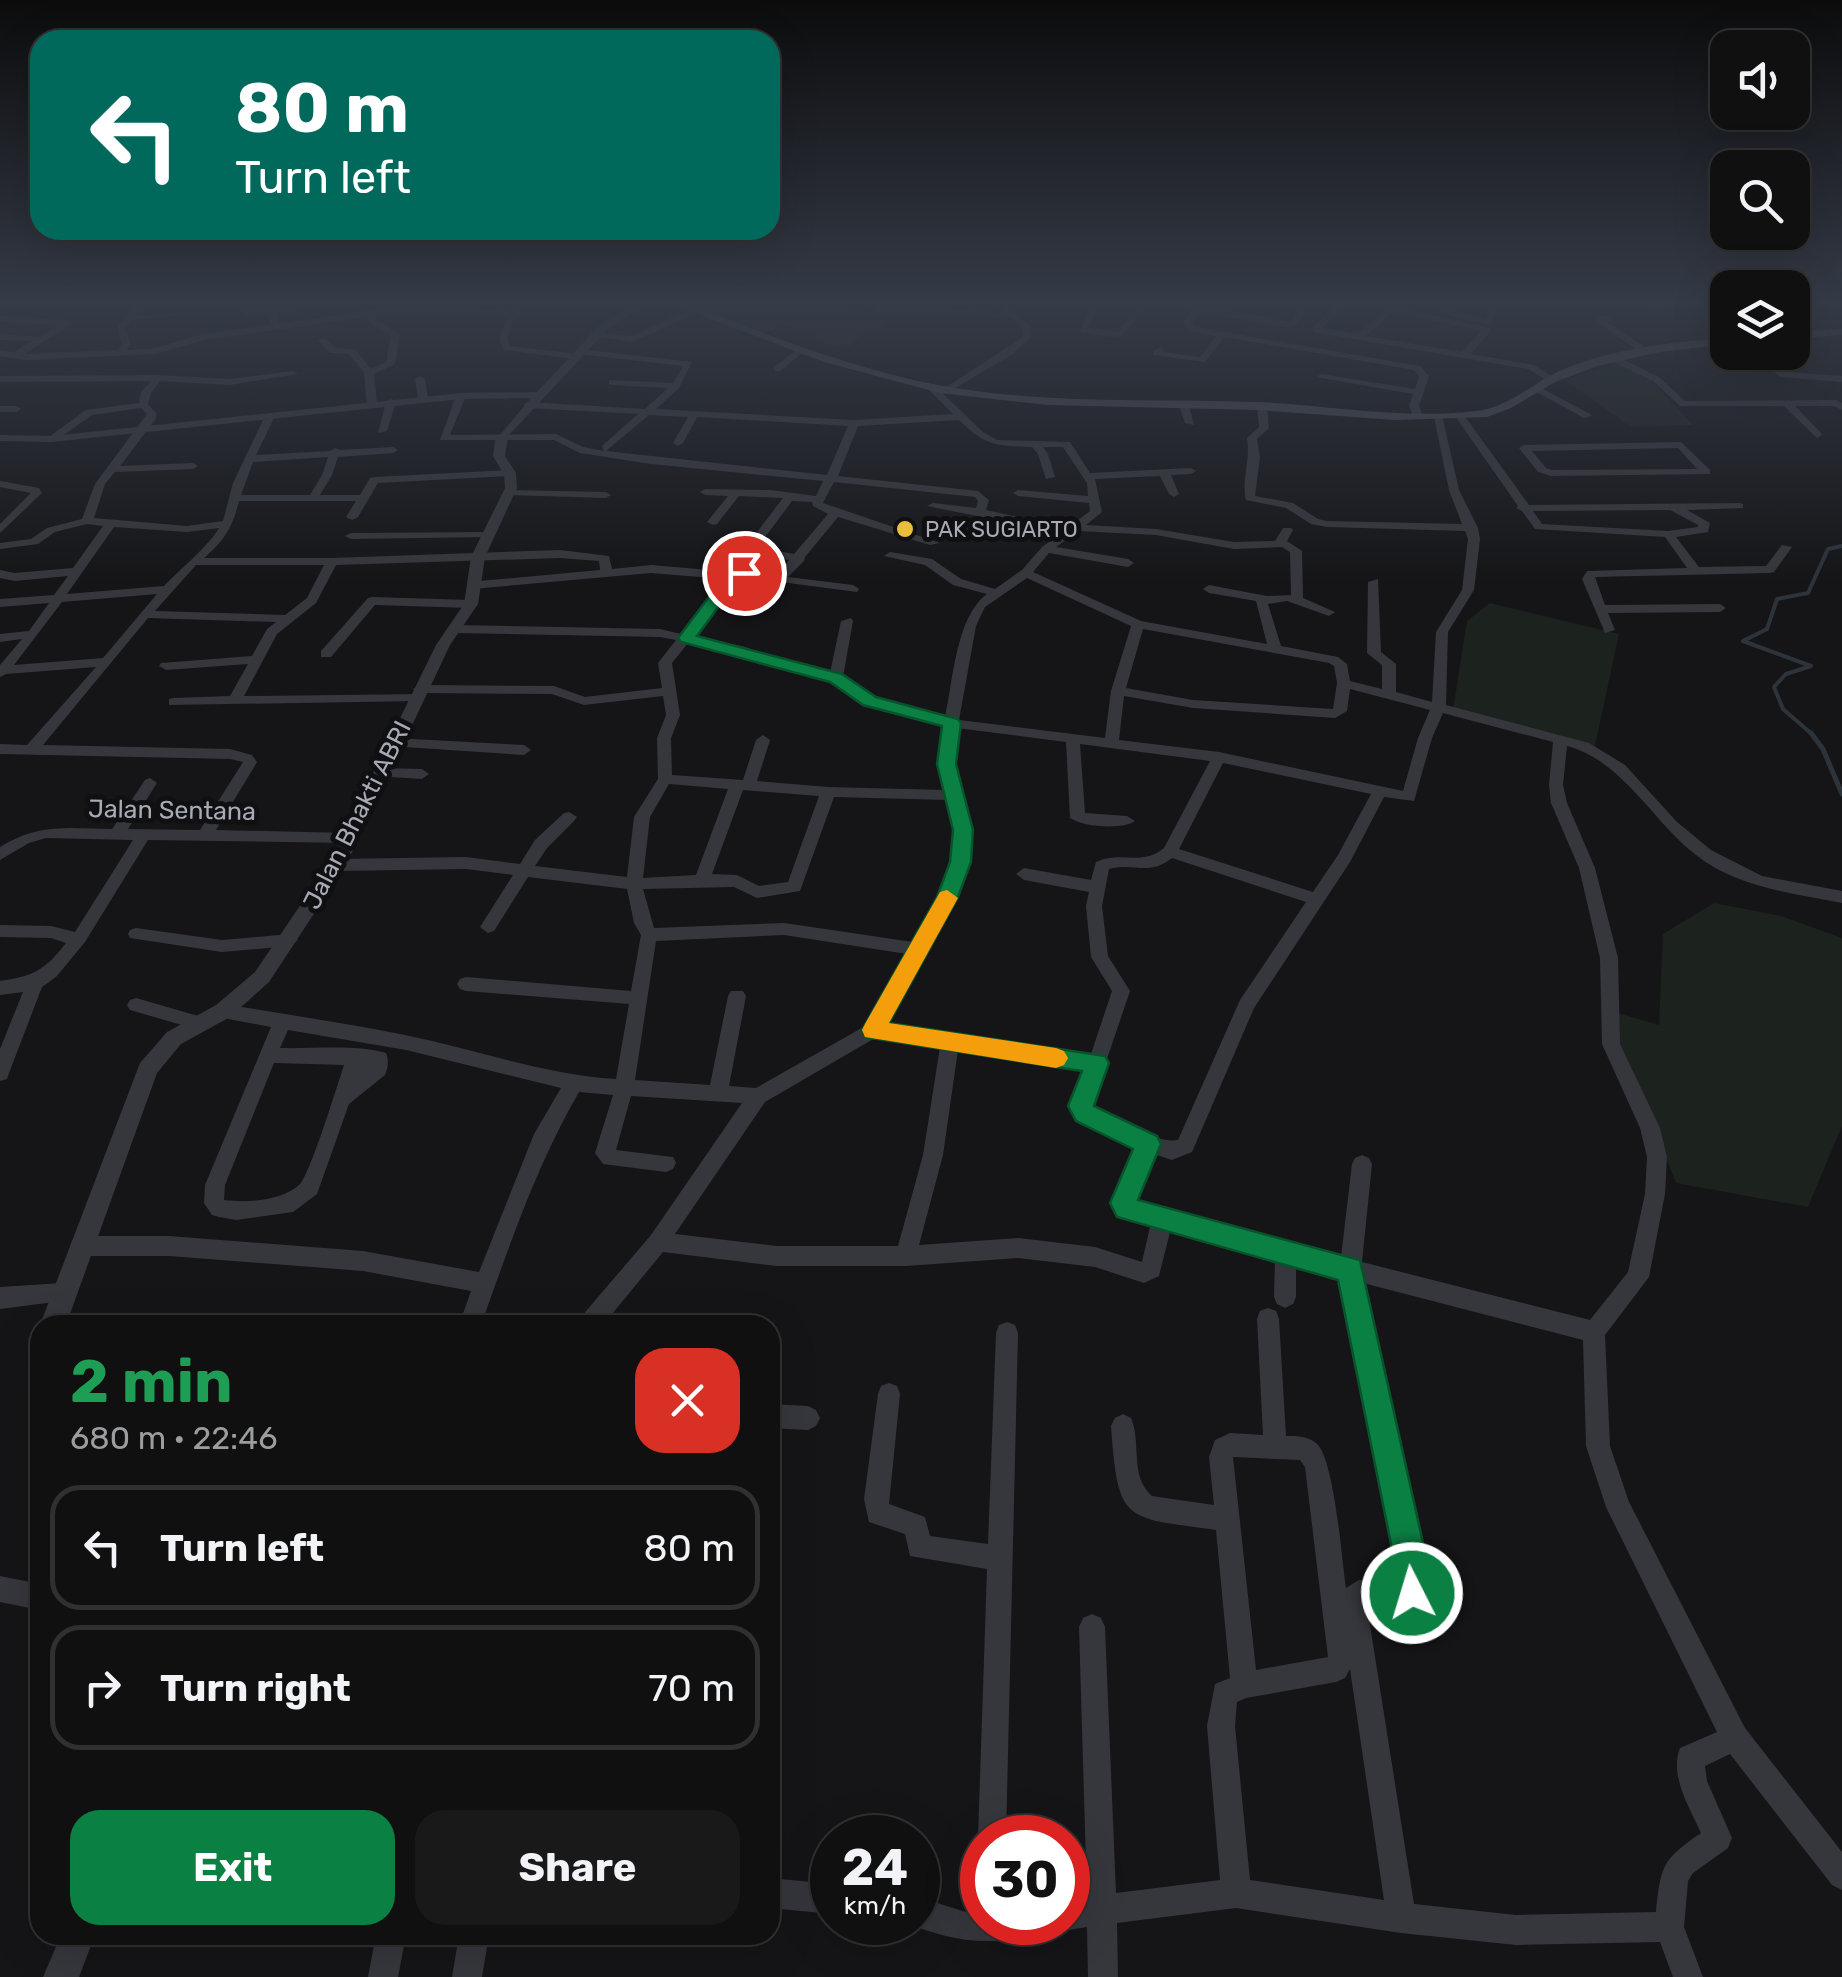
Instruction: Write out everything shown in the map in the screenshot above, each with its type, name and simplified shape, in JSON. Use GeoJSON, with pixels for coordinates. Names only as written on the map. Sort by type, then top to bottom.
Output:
{"type":"FeatureCollection","features":[{"type":"Feature","properties":{"kind":"main road"},"geometry":{"type":"LineString","coordinates":[[1035,398],[1439,417],[1504,408],[1520,398]]}},
{"type":"Feature","properties":{"kind":"street"},"geometry":{"type":"LineString","coordinates":[[143,405],[145,398]]}},
{"type":"Feature","properties":{"kind":"street"},"geometry":{"type":"LineString","coordinates":[[372,398],[372,404]]}},
{"type":"Feature","properties":{"kind":"street"},"geometry":{"type":"LineString","coordinates":[[0,438],[51,439],[433,398]]}},
{"type":"Feature","properties":{"kind":"street"},"geometry":{"type":"LineString","coordinates":[[461,398],[444,438],[556,437],[580,450],[651,461],[978,494],[984,498],[980,512]]}},
{"type":"Feature","properties":{"kind":"street"},"geometry":{"type":"LineString","coordinates":[[502,398],[642,413],[854,423],[961,417]]}},
{"type":"Feature","properties":{"kind":"street"},"geometry":{"type":"LineString","coordinates":[[589,406],[596,398]]}},
{"type":"Feature","properties":{"kind":"street"},"geometry":{"type":"LineString","coordinates":[[606,448],[660,398]]}},
{"type":"Feature","properties":{"kind":"street"},"geometry":{"type":"LineString","coordinates":[[597,1315],[658,1242],[758,1096],[873,1030],[948,897],[960,862],[963,830],[946,764],[970,626],[980,605],[1026,573],[1046,549],[1096,512],[1096,500],[1086,476],[1066,444],[994,444],[942,398]]}},
{"type":"Feature","properties":{"kind":"street"},"geometry":{"type":"LineString","coordinates":[[1417,398],[1414,406],[1418,416]]}},
{"type":"Feature","properties":{"kind":"street"},"geometry":{"type":"LineString","coordinates":[[1555,398],[1587,416]]}},
{"type":"Feature","properties":{"kind":"street"},"geometry":{"type":"LineString","coordinates":[[1677,398],[1683,404],[1839,405]]}},
{"type":"Feature","properties":{"kind":"street"},"geometry":{"type":"LineString","coordinates":[[1756,398],[1764,405]]}},
{"type":"Feature","properties":{"kind":"street"},"geometry":{"type":"LineString","coordinates":[[504,435],[533,400]]}},
{"type":"Feature","properties":{"kind":"street"},"geometry":{"type":"LineString","coordinates":[[724,415],[734,400]]}},
{"type":"Feature","properties":{"kind":"street"},"geometry":{"type":"LineString","coordinates":[[382,432],[391,402]]}},
{"type":"Feature","properties":{"kind":"street"},"geometry":{"type":"LineString","coordinates":[[1788,404],[1817,435]]}},
{"type":"Feature","properties":{"kind":"street"},"geometry":{"type":"LineString","coordinates":[[87,521],[100,484],[152,414],[143,405]]}},
{"type":"Feature","properties":{"kind":"street"},"geometry":{"type":"LineString","coordinates":[[51,439],[89,412],[143,405]]}},
{"type":"Feature","properties":{"kind":"street"},"geometry":{"type":"LineString","coordinates":[[1184,405],[1190,423]]}},
{"type":"Feature","properties":{"kind":"street"},"geometry":{"type":"LineString","coordinates":[[1262,406],[1264,428],[1252,438],[1258,460],[1248,488],[1250,498],[1289,505],[1315,522],[1327,524],[1472,528]]}},
{"type":"Feature","properties":{"kind":"street"},"geometry":{"type":"LineString","coordinates":[[0,409],[16,409]]}},
{"type":"Feature","properties":{"kind":"street"},"geometry":{"type":"LineString","coordinates":[[678,442],[694,414]]}},
{"type":"Feature","properties":{"kind":"street"},"geometry":{"type":"LineString","coordinates":[[31,750],[146,614],[217,541],[228,524],[250,459],[270,416]]}},
{"type":"Feature","properties":{"kind":"street"},"geometry":{"type":"LineString","coordinates":[[1460,416],[1533,523],[1548,529],[1668,534],[1699,532],[1706,527],[1697,517],[1673,507]]}},
{"type":"Feature","properties":{"kind":"street"},"geometry":{"type":"LineString","coordinates":[[453,629],[647,632],[687,638],[836,678],[870,701],[952,723],[1218,757],[1409,797],[1425,738],[1439,706],[1442,632],[1468,590],[1472,528],[1454,490],[1439,417]]}},
{"type":"Feature","properties":{"kind":"street"},"geometry":{"type":"LineString","coordinates":[[854,423],[818,508],[860,516],[890,532],[934,543]]}},
{"type":"Feature","properties":{"kind":"street","name":"Jalan Bhakti ABRI"},"geometry":{"type":"LineString","coordinates":[[56,1315],[148,1070],[174,1038],[223,1011],[262,977],[336,865],[379,772],[472,595],[478,557],[508,493],[510,473],[500,464],[498,455],[504,435]]}},
{"type":"Feature","properties":{"kind":"street"},"geometry":{"type":"LineString","coordinates":[[1035,444],[1044,454],[1050,477]]}},
{"type":"Feature","properties":{"kind":"street"},"geometry":{"type":"LineString","coordinates":[[1614,473],[1707,469],[1682,445],[1524,448],[1546,472],[1614,473],[1624,484]]}},
{"type":"Feature","properties":{"kind":"street"},"geometry":{"type":"LineString","coordinates":[[250,459],[393,450]]}},
{"type":"Feature","properties":{"kind":"street"},"geometry":{"type":"LineString","coordinates":[[312,498],[328,476],[335,451]]}},
{"type":"Feature","properties":{"kind":"street"},"geometry":{"type":"LineString","coordinates":[[112,468],[194,466]]}},
{"type":"Feature","properties":{"kind":"street"},"geometry":{"type":"LineString","coordinates":[[1086,476],[1192,471]]}},
{"type":"Feature","properties":{"kind":"street"},"geometry":{"type":"LineString","coordinates":[[1164,472],[1174,494]]}},
{"type":"Feature","properties":{"kind":"street"},"geometry":{"type":"LineString","coordinates":[[352,517],[374,480],[510,473]]}},
{"type":"Feature","properties":{"kind":"street"},"geometry":{"type":"LineString","coordinates":[[0,484],[34,490],[37,494],[0,530]]}},
{"type":"Feature","properties":{"kind":"street"},"geometry":{"type":"LineString","coordinates":[[705,492],[734,496],[768,492],[820,499]]}},
{"type":"Feature","properties":{"kind":"street"},"geometry":{"type":"LineString","coordinates":[[508,493],[606,496]]}},
{"type":"Feature","properties":{"kind":"street"},"geometry":{"type":"LineString","coordinates":[[1018,493],[1096,500]]}},
{"type":"Feature","properties":{"kind":"street"},"geometry":{"type":"LineString","coordinates":[[713,522],[734,496]]}},
{"type":"Feature","properties":{"kind":"street"},"geometry":{"type":"LineString","coordinates":[[1633,496],[1643,507]]}},
{"type":"Feature","properties":{"kind":"street"},"geometry":{"type":"LineString","coordinates":[[791,497],[754,544],[758,550],[800,559]]}},
{"type":"Feature","properties":{"kind":"street"},"geometry":{"type":"LineString","coordinates":[[235,498],[362,498]]}},
{"type":"Feature","properties":{"kind":"street"},"geometry":{"type":"LineString","coordinates":[[934,506],[1072,529],[1162,533],[1238,545],[1284,537],[1296,551],[1297,600]]}},
{"type":"Feature","properties":{"kind":"street"},"geometry":{"type":"LineString","coordinates":[[1522,508],[1739,506]]}},
{"type":"Feature","properties":{"kind":"street"},"geometry":{"type":"LineString","coordinates":[[780,579],[836,513]]}},
{"type":"Feature","properties":{"kind":"street"},"geometry":{"type":"LineString","coordinates":[[0,546],[87,521],[109,526],[187,529],[228,524]]}},
{"type":"Feature","properties":{"kind":"street"},"geometry":{"type":"LineString","coordinates":[[1,671],[33,634],[109,526]]}},
{"type":"Feature","properties":{"kind":"street"},"geometry":{"type":"LineString","coordinates":[[351,536],[487,534]]}},
{"type":"Feature","properties":{"kind":"street"},"geometry":{"type":"LineString","coordinates":[[1668,534],[1696,573]]}},
{"type":"Feature","properties":{"kind":"street"},"geometry":{"type":"LineString","coordinates":[[0,565],[17,544]]}},
{"type":"Feature","properties":{"kind":"street"},"geometry":{"type":"LineString","coordinates":[[1610,630],[1588,579],[1591,574],[1770,569],[1786,548]]}},
{"type":"Feature","properties":{"kind":"street"},"geometry":{"type":"LineString","coordinates":[[1046,549],[1128,563]]}},
{"type":"Feature","properties":{"kind":"street"},"geometry":{"type":"LineString","coordinates":[[193,562],[586,554],[607,560],[606,571]]}},
{"type":"Feature","properties":{"kind":"street"},"geometry":{"type":"LineString","coordinates":[[890,556],[928,562],[957,582],[996,593]]}},
{"type":"Feature","properties":{"kind":"street"},"geometry":{"type":"LineString","coordinates":[[235,700],[254,660],[284,619],[312,600],[332,562]]}},
{"type":"Feature","properties":{"kind":"street"},"geometry":{"type":"LineString","coordinates":[[326,654],[372,601],[472,595],[606,571],[651,569],[733,576],[744,573],[854,588]]}},
{"type":"Feature","properties":{"kind":"street"},"geometry":{"type":"LineString","coordinates":[[0,574],[14,577],[74,572]]}},
{"type":"Feature","properties":{"kind":"street"},"geometry":{"type":"LineString","coordinates":[[1026,573],[1138,624],[1338,662],[1344,683],[1340,711],[1335,714],[1194,704],[1118,691]]}},
{"type":"Feature","properties":{"kind":"street"},"geometry":{"type":"LineString","coordinates":[[666,1162],[610,1158],[606,1153],[624,1089],[636,998],[650,935],[642,923],[634,884],[642,817],[665,778],[664,738],[673,715],[664,663],[733,576]]}},
{"type":"Feature","properties":{"kind":"street"},"geometry":{"type":"LineString","coordinates":[[1374,582],[1374,653],[1389,664],[1389,694]]}},
{"type":"Feature","properties":{"kind":"street"},"geometry":{"type":"LineString","coordinates":[[0,603],[170,589]]}},
{"type":"Feature","properties":{"kind":"street"},"geometry":{"type":"LineString","coordinates":[[1209,589],[1297,600],[1329,612]]}},
{"type":"Feature","properties":{"kind":"street"},"geometry":{"type":"LineString","coordinates":[[1266,598],[1262,602],[1275,648]]}},
{"type":"Feature","properties":{"kind":"street"},"geometry":{"type":"LineString","coordinates":[[1603,609],[1720,608]]}},
{"type":"Feature","properties":{"kind":"street"},"geometry":{"type":"LineString","coordinates":[[146,614],[284,619]]}},
{"type":"Feature","properties":{"kind":"street"},"geometry":{"type":"LineString","coordinates":[[836,678],[847,620]]}},
{"type":"Feature","properties":{"kind":"street"},"geometry":{"type":"LineString","coordinates":[[1110,743],[1118,691],[1138,624]]}},
{"type":"Feature","properties":{"kind":"street"},"geometry":{"type":"LineString","coordinates":[[0,638],[33,634]]}},
{"type":"Feature","properties":{"kind":"street"},"geometry":{"type":"LineString","coordinates":[[166,666],[254,660]]}},
{"type":"Feature","properties":{"kind":"street"},"geometry":{"type":"LineString","coordinates":[[1,671],[105,662]]}},
{"type":"Feature","properties":{"kind":"street"},"geometry":{"type":"LineString","coordinates":[[1344,683],[1584,746],[1620,768],[1672,826],[1713,858],[1758,881],[1842,898]]}},
{"type":"Feature","properties":{"kind":"street"},"geometry":{"type":"LineString","coordinates":[[174,702],[543,689],[584,701],[666,692]]}},
{"type":"Feature","properties":{"kind":"street"},"geometry":{"type":"LineString","coordinates":[[1561,738],[1556,784],[1559,803],[1586,868],[1609,958],[1611,1044],[1650,1128],[1657,1158],[1655,1194],[1638,1278],[1594,1332],[1598,1446],[1618,1507],[1735,1738],[1842,1875]]}},
{"type":"Feature","properties":{"kind":"street"},"geometry":{"type":"LineString","coordinates":[[1074,739],[1078,818],[1127,820]]}},
{"type":"Feature","properties":{"kind":"street"},"geometry":{"type":"LineString","coordinates":[[702,880],[763,740]]}},
{"type":"Feature","properties":{"kind":"street"},"geometry":{"type":"LineString","coordinates":[[394,743],[524,750]]}},
{"type":"Feature","properties":{"kind":"street"},"geometry":{"type":"LineString","coordinates":[[0,749],[230,754],[248,758],[250,762],[205,835]]}},
{"type":"Feature","properties":{"kind":"street"},"geometry":{"type":"LineString","coordinates":[[1218,757],[1170,852],[1155,866],[1105,862],[1095,886],[1100,957],[1120,992],[1081,1106],[1085,1114],[1148,1144],[1172,1150],[1185,1146],[1246,1005],[1317,899],[1379,792]]}},
{"type":"Feature","properties":{"kind":"street"},"geometry":{"type":"LineString","coordinates":[[379,772],[422,774]]}},
{"type":"Feature","properties":{"kind":"street"},"geometry":{"type":"LineString","coordinates":[[665,778],[828,792],[953,795]]}},
{"type":"Feature","properties":{"kind":"street"},"geometry":{"type":"LineString","coordinates":[[116,836],[150,783]]}},
{"type":"Feature","properties":{"kind":"street"},"geometry":{"type":"LineString","coordinates":[[336,865],[466,864],[634,884],[737,880],[757,892],[794,887],[828,792]]}},
{"type":"Feature","properties":{"kind":"street"},"geometry":{"type":"LineString","coordinates":[[488,927],[524,869],[557,825],[569,817]]}},
{"type":"Feature","properties":{"kind":"street","name":"Jalan Sentana"},"geometry":{"type":"LineString","coordinates":[[0,854],[36,834],[348,838]]}},
{"type":"Feature","properties":{"kind":"street"},"geometry":{"type":"LineString","coordinates":[[0,988],[44,978],[77,939],[143,836]]}},
{"type":"Feature","properties":{"kind":"street"},"geometry":{"type":"LineString","coordinates":[[1170,852],[1317,899]]}},
{"type":"Feature","properties":{"kind":"street"},"geometry":{"type":"LineString","coordinates":[[1024,874],[1095,886]]}},
{"type":"Feature","properties":{"kind":"street"},"geometry":{"type":"LineString","coordinates":[[650,935],[784,929],[917,949]]}},
{"type":"Feature","properties":{"kind":"street"},"geometry":{"type":"LineString","coordinates":[[0,931],[51,932],[77,939]]}},
{"type":"Feature","properties":{"kind":"street"},"geometry":{"type":"LineString","coordinates":[[136,934],[222,946],[290,940]]}},
{"type":"Feature","properties":{"kind":"street"},"geometry":{"type":"LineString","coordinates":[[0,1073],[34,983]]}},
{"type":"Feature","properties":{"kind":"street"},"geometry":{"type":"LineString","coordinates":[[466,984],[636,998]]}},
{"type":"Feature","properties":{"kind":"street"},"geometry":{"type":"LineString","coordinates":[[718,1094],[737,996]]}},
{"type":"Feature","properties":{"kind":"street"},"geometry":{"type":"LineString","coordinates":[[136,1005],[199,1023]]}},
{"type":"Feature","properties":{"kind":"street"},"geometry":{"type":"LineString","coordinates":[[223,1011],[406,1043],[574,1082],[624,1089],[758,1096]]}},
{"type":"Feature","properties":{"kind":"street"},"geometry":{"type":"LineString","coordinates":[[268,1055],[357,1055],[310,1188],[286,1206],[236,1211],[219,1208],[214,1203],[215,1185],[268,1055],[282,1021]]}},
{"type":"Feature","properties":{"kind":"street"},"geometry":{"type":"LineString","coordinates":[[873,1030],[1096,1063]]}},
{"type":"Feature","properties":{"kind":"street"},"geometry":{"type":"LineString","coordinates":[[906,1256],[933,1155],[950,1042]]}},
{"type":"Feature","properties":{"kind":"street"},"geometry":{"type":"LineString","coordinates":[[474,1315],[532,1160],[574,1082]]}},
{"type":"Feature","properties":{"kind":"street"},"geometry":{"type":"LineString","coordinates":[[1148,1144],[1124,1203],[1133,1213],[1594,1332]]}},
{"type":"Feature","properties":{"kind":"street"},"geometry":{"type":"LineString","coordinates":[[1362,1164],[1350,1270],[1414,1574],[1412,1593],[1359,1594],[1352,1599],[1401,1918]]}},
{"type":"Feature","properties":{"kind":"street"},"geometry":{"type":"LineString","coordinates":[[658,1242],[776,1256],[906,1256],[1018,1248],[1095,1257],[1144,1273],[1151,1269],[1162,1222]]}},
{"type":"Feature","properties":{"kind":"street"},"geometry":{"type":"LineString","coordinates":[[80,1246],[169,1246],[364,1260],[486,1284]]}},
{"type":"Feature","properties":{"kind":"street"},"geometry":{"type":"LineString","coordinates":[[1285,1297],[1286,1252]]}},
{"type":"Feature","properties":{"kind":"street"},"geometry":{"type":"LineString","coordinates":[[0,1298],[62,1292]]}},
{"type":"Feature","properties":{"kind":"street"},"geometry":{"type":"LineString","coordinates":[[1268,1320],[1275,1446]]}},
{"type":"Feature","properties":{"kind":"street"},"geometry":{"type":"LineString","coordinates":[[993,1815],[1007,1333]]}},
{"type":"Feature","properties":{"kind":"street"},"geometry":{"type":"LineString","coordinates":[[889,1394],[876,1499],[878,1513],[916,1526],[921,1547],[1000,1558]]}},
{"type":"Feature","properties":{"kind":"street"},"geometry":{"type":"LineString","coordinates":[[780,1417],[808,1418]]}},
{"type":"Feature","properties":{"kind":"street"},"geometry":{"type":"LineString","coordinates":[[1124,1426],[1130,1490],[1135,1502],[1146,1508],[1228,1519]]}},
{"type":"Feature","properties":{"kind":"street"},"geometry":{"type":"LineString","coordinates":[[1236,1893],[1221,1706],[1225,1694],[1244,1685],[1336,1669],[1342,1656],[1317,1464],[1310,1452],[1230,1444],[1221,1457],[1244,1685]]}},
{"type":"Feature","properties":{"kind":"street"},"geometry":{"type":"LineString","coordinates":[[0,1589],[30,1595]]}},
{"type":"Feature","properties":{"kind":"street"},"geometry":{"type":"LineString","coordinates":[[1092,1627],[1103,1977]]}},
{"type":"Feature","properties":{"kind":"street"},"geometry":{"type":"LineString","coordinates":[[1688,1977],[1669,1927],[1674,1877],[1683,1863],[1718,1838],[1692,1782],[1690,1758],[1735,1738]]}},
{"type":"Feature","properties":{"kind":"street"},"geometry":{"type":"LineString","coordinates":[[1090,1912],[1236,1893],[1401,1918],[1516,1930],[1669,1927]]}},
{"type":"Feature","properties":{"kind":"street"},"geometry":{"type":"LineString","coordinates":[[780,1894],[810,1897]]}},
{"type":"Feature","properties":{"kind":"street"},"geometry":{"type":"LineString","coordinates":[[62,1977],[74,1945]]}},
{"type":"Feature","properties":{"kind":"street"},"geometry":{"type":"LineString","coordinates":[[383,1977],[389,1945]]}},
{"type":"Feature","properties":{"kind":"street"},"geometry":{"type":"LineString","coordinates":[[467,1977],[472,1945]]}},
{"type":"Feature","properties":{"kind":"shaded area"},"geometry":{"type":"Polygon","coordinates":[[[1590,398],[1668,398],[1693,425],[1631,427],[1590,398]]]}},
{"type":"Feature","properties":{"kind":"shaded area"},"geometry":{"type":"Polygon","coordinates":[[[1490,603],[1619,634],[1594,750],[1452,716],[1467,621],[1490,603]]]}},
{"type":"Feature","properties":{"kind":"shaded area"},"geometry":{"type":"Polygon","coordinates":[[[1714,903],[1781,916],[1842,938],[1842,1126],[1808,1207],[1676,1183],[1644,1102],[1621,1062],[1611,1011],[1659,1025],[1663,934],[1714,903]]]}},
{"type":"Feature","properties":{"kind":"waterway"},"geometry":{"type":"LineString","coordinates":[[1812,734],[1783,709],[1774,687],[1786,674],[1811,666],[1743,641],[1767,629],[1777,599],[1808,593],[1828,549],[1842,546]]}},
{"type":"Feature","properties":{"kind":"waterway"},"geometry":{"type":"LineString","coordinates":[[1812,734],[1823,749],[1842,794]]}},
{"type":"Feature","properties":{"kind":"slow traffic"},"geometry":{"type":"LineString","coordinates":[[947,898],[873,1030],[1056,1058]]}},
{"type":"Feature","properties":{"kind":"place","name":"PAK SUGIARTO"},"geometry":{"type":"Point","coordinates":[905,529]}},
{"type":"Feature","properties":{"kind":"route"},"geometry":{"type":"LineString","coordinates":[[744,573],[733,576],[687,638],[836,678],[870,701],[952,723],[946,764],[963,830],[960,862],[948,897],[873,1030],[1096,1063],[1081,1106],[1085,1114],[1148,1144],[1124,1203],[1126,1209],[1162,1222],[1350,1270],[1414,1574],[1412,1593]]}}]}
